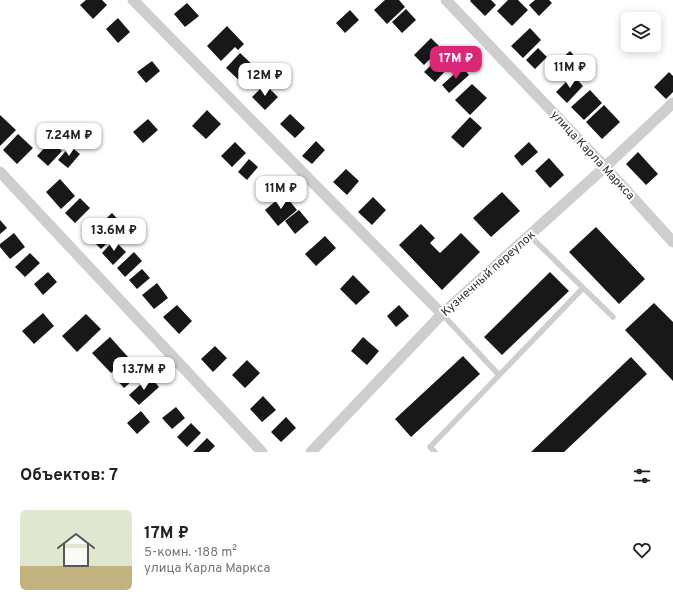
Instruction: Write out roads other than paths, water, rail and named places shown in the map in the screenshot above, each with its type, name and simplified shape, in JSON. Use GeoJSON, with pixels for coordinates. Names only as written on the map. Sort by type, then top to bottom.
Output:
{"type":"FeatureCollection","features":[{"type":"Feature","properties":{"kind":"street"},"geometry":{"type":"LineString","coordinates":[[133,0],[442,314]]}},
{"type":"Feature","properties":{"kind":"street","name":"улица Карла Маркса"},"geometry":{"type":"LineString","coordinates":[[446,0],[605,167],[673,242]]}},
{"type":"Feature","properties":{"kind":"street","name":"Кузнечный переулок"},"geometry":{"type":"LineString","coordinates":[[311,452],[442,314],[605,167],[673,103]]}},
{"type":"Feature","properties":{"kind":"street"},"geometry":{"type":"LineString","coordinates":[[0,172],[262,452]]}},
{"type":"Feature","properties":{"kind":"lane"},"geometry":{"type":"LineString","coordinates":[[529,235],[613,316]]}},
{"type":"Feature","properties":{"kind":"lane"},"geometry":{"type":"LineString","coordinates":[[435,452],[430,447],[583,288]]}},
{"type":"Feature","properties":{"kind":"lane"},"geometry":{"type":"LineString","coordinates":[[442,314],[499,375]]}}]}
